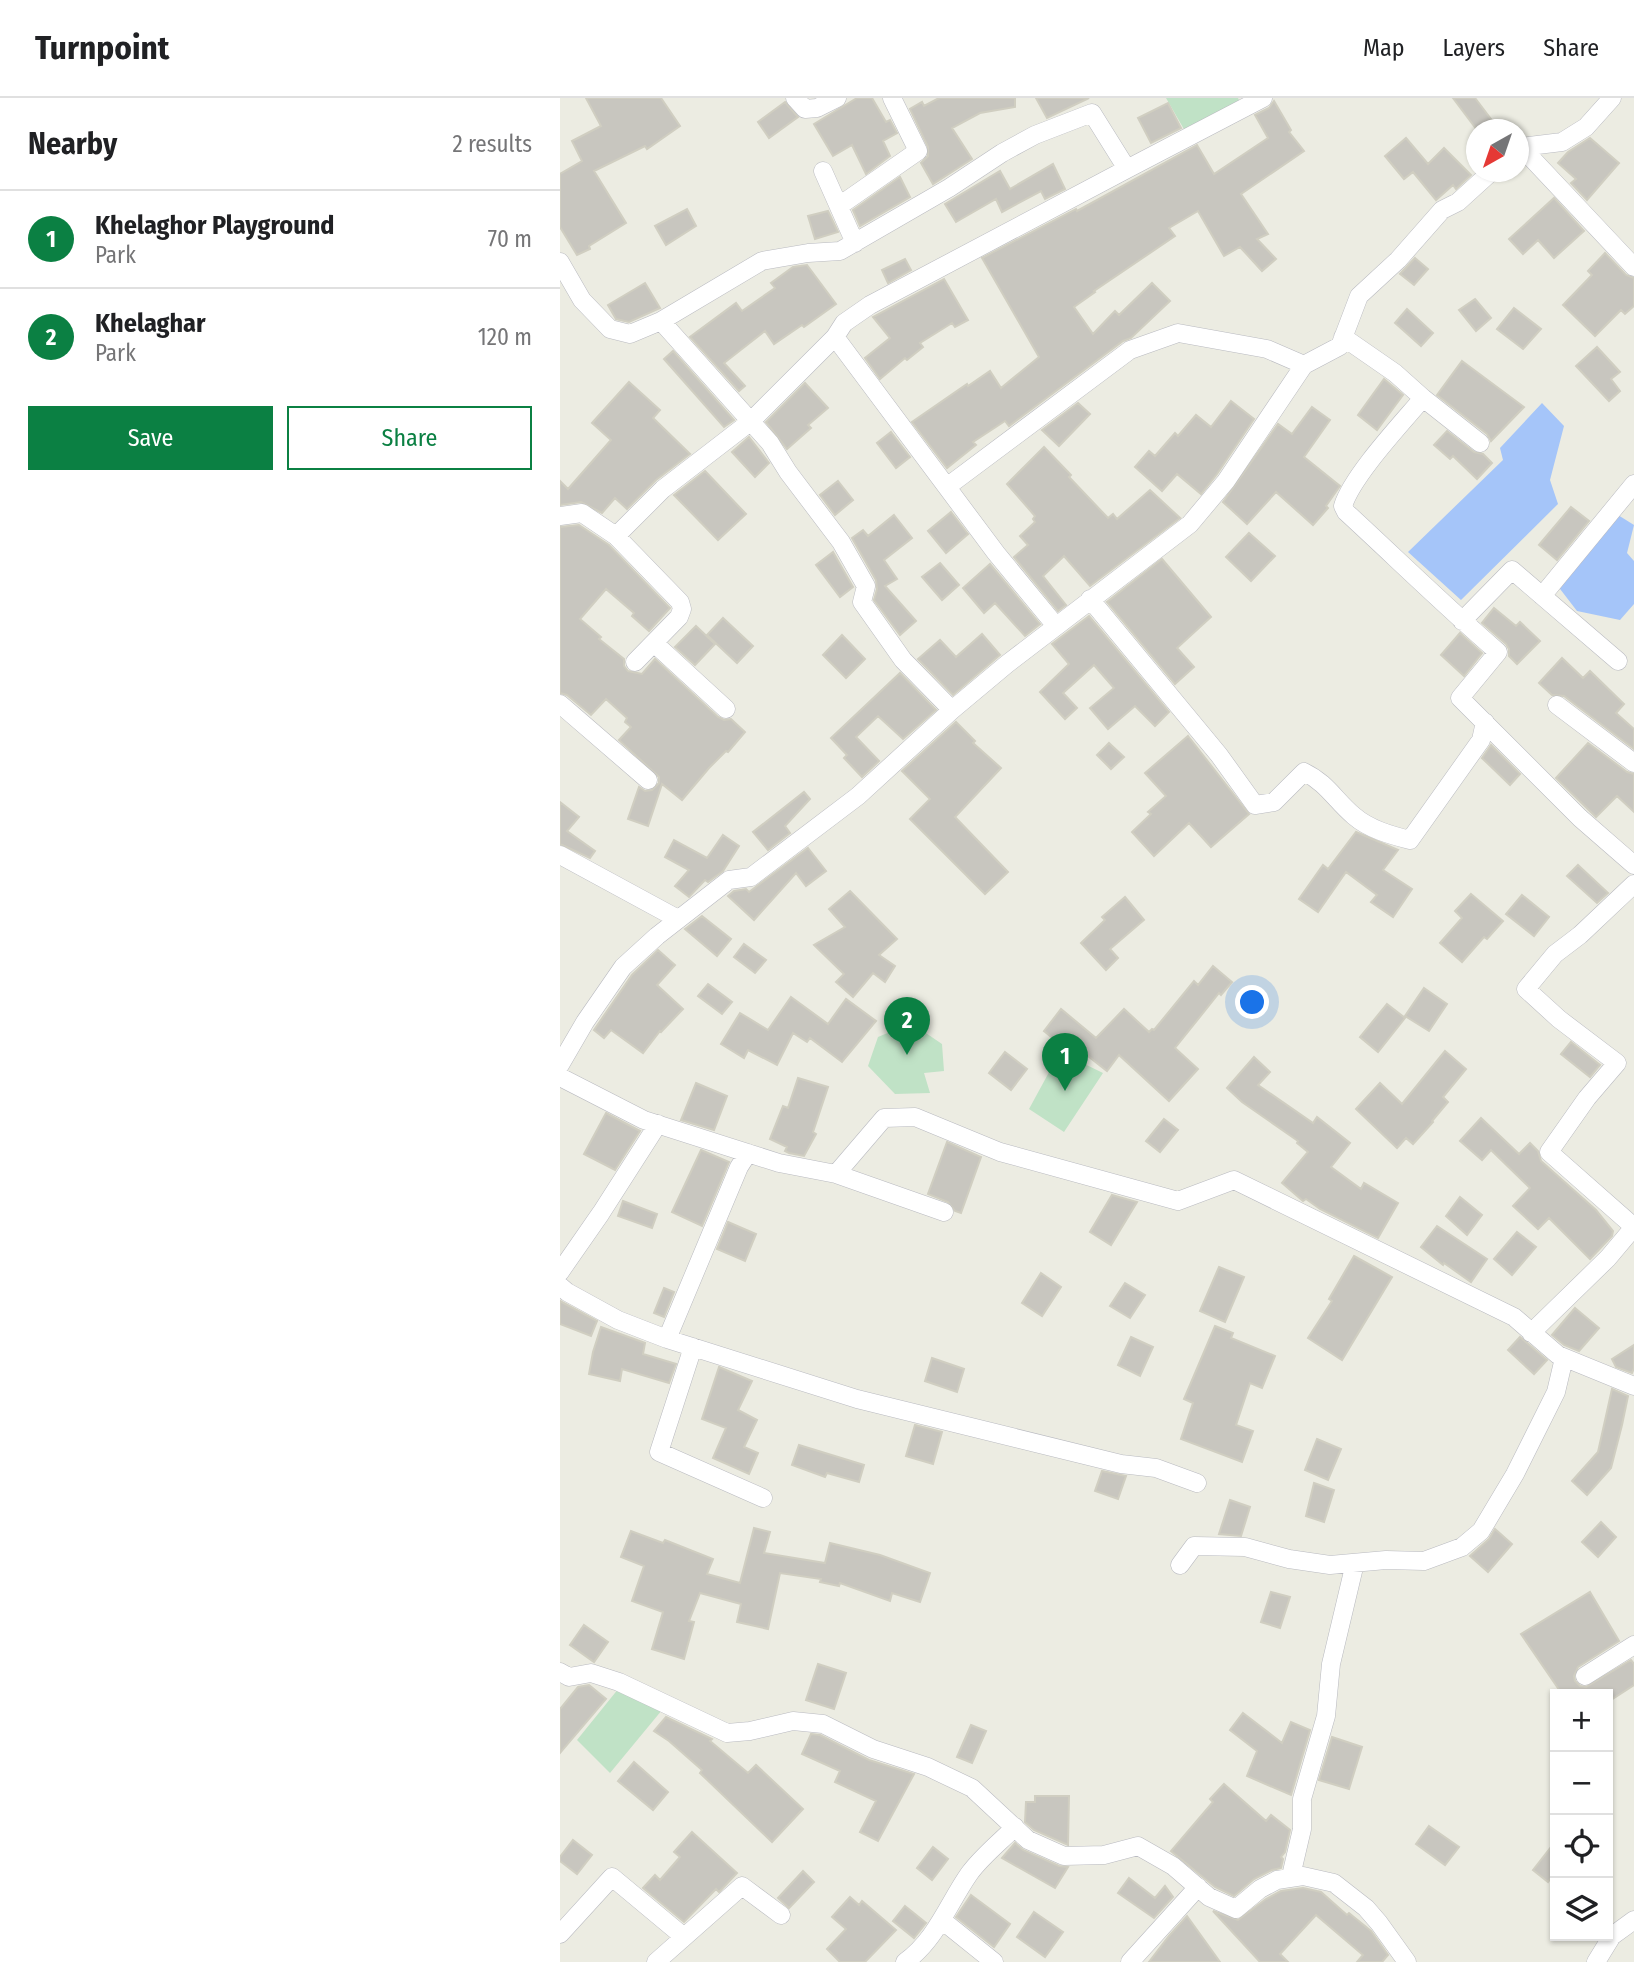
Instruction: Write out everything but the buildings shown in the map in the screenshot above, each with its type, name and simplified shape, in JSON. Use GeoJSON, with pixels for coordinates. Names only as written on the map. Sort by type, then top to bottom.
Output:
{"type":"FeatureCollection","features":[{"type":"Feature","properties":{"kind":"street"},"geometry":{"type":"LineString","coordinates":[[795,98],[805,108],[817,107],[837,98]]}},
{"type":"Feature","properties":{"kind":"street"},"geometry":{"type":"LineString","coordinates":[[839,206],[918,151],[892,98]]}},
{"type":"Feature","properties":{"kind":"street"},"geometry":{"type":"LineString","coordinates":[[616,536],[663,489],[750,422],[835,337],[844,323],[870,305],[1263,98]]}},
{"type":"Feature","properties":{"kind":"street"},"geometry":{"type":"LineString","coordinates":[[1529,147],[1562,142],[1586,127],[1612,98]]}},
{"type":"Feature","properties":{"kind":"street"},"geometry":{"type":"LineString","coordinates":[[560,262],[582,300],[610,328],[630,334],[661,321],[762,261],[840,251],[949,188],[1002,153],[1035,135],[1092,113],[1127,169]]}},
{"type":"Feature","properties":{"kind":"street"},"geometry":{"type":"LineString","coordinates":[[1529,157],[1634,267]]}},
{"type":"Feature","properties":{"kind":"street"},"geometry":{"type":"LineString","coordinates":[[822,171],[855,243]]}},
{"type":"Feature","properties":{"kind":"street"},"geometry":{"type":"LineString","coordinates":[[560,1065],[585,1022],[623,967],[678,919],[729,880],[751,877],[858,796],[952,710],[1090,599],[1190,524],[1226,481],[1304,365],[1340,346],[1359,296],[1398,260],[1442,210],[1458,202],[1480,182]]}},
{"type":"Feature","properties":{"kind":"street"},"geometry":{"type":"LineString","coordinates":[[661,321],[770,443],[788,472],[841,542],[866,586],[862,602],[903,660],[952,710]]}},
{"type":"Feature","properties":{"kind":"street"},"geometry":{"type":"LineString","coordinates":[[948,486],[1130,350],[1178,333],[1267,349],[1304,365]]}},
{"type":"Feature","properties":{"kind":"street"},"geometry":{"type":"LineString","coordinates":[[835,337],[996,553],[1056,626]]}},
{"type":"Feature","properties":{"kind":"street"},"geometry":{"type":"LineString","coordinates":[[1343,337],[1395,373],[1480,443]]}},
{"type":"Feature","properties":{"kind":"street"},"geometry":{"type":"LineString","coordinates":[[1423,398],[1357,480],[1343,506],[1346,512],[1498,652],[1460,698],[1580,818],[1634,865]]}},
{"type":"Feature","properties":{"kind":"street"},"geometry":{"type":"LineString","coordinates":[[1542,596],[1634,484]]}},
{"type":"Feature","properties":{"kind":"street"},"geometry":{"type":"LineString","coordinates":[[560,516],[582,513],[616,536],[680,602],[682,609],[679,617],[635,662]]}},
{"type":"Feature","properties":{"kind":"street"},"geometry":{"type":"LineString","coordinates":[[1462,621],[1512,570],[1618,661]]}},
{"type":"Feature","properties":{"kind":"street"},"geometry":{"type":"LineString","coordinates":[[1090,599],[1219,755],[1255,805],[1274,802],[1304,772],[1321,780],[1355,817],[1385,834],[1410,840],[1481,740],[1485,722]]}},
{"type":"Feature","properties":{"kind":"street"},"geometry":{"type":"LineString","coordinates":[[654,643],[726,709]]}},
{"type":"Feature","properties":{"kind":"street"},"geometry":{"type":"LineString","coordinates":[[560,704],[648,780]]}},
{"type":"Feature","properties":{"kind":"street"},"geometry":{"type":"LineString","coordinates":[[1557,705],[1634,763]]}},
{"type":"Feature","properties":{"kind":"street"},"geometry":{"type":"LineString","coordinates":[[560,855],[678,919]]}},
{"type":"Feature","properties":{"kind":"street"},"geometry":{"type":"LineString","coordinates":[[1531,1333],[1608,1258],[1634,1227],[1549,1152],[1587,1098],[1617,1063],[1559,1019],[1526,989],[1555,954],[1580,935],[1634,884]]}},
{"type":"Feature","properties":{"kind":"street"},"geometry":{"type":"LineString","coordinates":[[560,1077],[643,1120],[779,1163],[836,1174],[944,1212]]}},
{"type":"Feature","properties":{"kind":"street"},"geometry":{"type":"LineString","coordinates":[[836,1174],[884,1118],[915,1117],[1000,1152],[1178,1201],[1234,1180],[1514,1317],[1558,1355],[1634,1386]]}},
{"type":"Feature","properties":{"kind":"street"},"geometry":{"type":"LineString","coordinates":[[560,1272],[658,1124]]}},
{"type":"Feature","properties":{"kind":"street"},"geometry":{"type":"LineString","coordinates":[[667,1339],[739,1167],[748,1153]]}},
{"type":"Feature","properties":{"kind":"street"},"geometry":{"type":"LineString","coordinates":[[560,1286],[618,1320],[667,1339],[858,1399],[1121,1464],[1156,1468],[1197,1483]]}},
{"type":"Feature","properties":{"kind":"street"},"geometry":{"type":"LineString","coordinates":[[693,1347],[659,1452],[763,1497]]}},
{"type":"Feature","properties":{"kind":"street"},"geometry":{"type":"LineString","coordinates":[[1180,1565],[1194,1546],[1245,1548],[1329,1565],[1386,1560],[1424,1561],[1462,1547],[1481,1531],[1515,1474],[1556,1392],[1564,1358]]}},
{"type":"Feature","properties":{"kind":"street"},"geometry":{"type":"LineString","coordinates":[[1291,1876],[1302,1829],[1302,1799],[1326,1716],[1331,1664],[1355,1563]]}},
{"type":"Feature","properties":{"kind":"street"},"geometry":{"type":"LineString","coordinates":[[1585,1676],[1634,1645]]}},
{"type":"Feature","properties":{"kind":"street"},"geometry":{"type":"LineString","coordinates":[[560,1672],[569,1677],[591,1673],[619,1682],[727,1733],[750,1731],[793,1721],[823,1724],[873,1749],[928,1767],[972,1788],[1028,1840],[1064,1856],[1104,1855],[1138,1846],[1173,1866],[1209,1897],[1236,1909],[1268,1884],[1291,1876],[1334,1883],[1379,1923],[1403,1961]]}},
{"type":"Feature","properties":{"kind":"street"},"geometry":{"type":"LineString","coordinates":[[905,1962],[943,1921],[970,1873],[1015,1827]]}},
{"type":"Feature","properties":{"kind":"street"},"geometry":{"type":"LineString","coordinates":[[560,1934],[612,1877],[684,1937]]}},
{"type":"Feature","properties":{"kind":"street"},"geometry":{"type":"LineString","coordinates":[[656,1962],[741,1886],[781,1915]]}},
{"type":"Feature","properties":{"kind":"street"},"geometry":{"type":"LineString","coordinates":[[1130,1962],[1198,1887]]}},
{"type":"Feature","properties":{"kind":"street"},"geometry":{"type":"LineString","coordinates":[[1596,1962],[1612,1936],[1634,1920]]}},
{"type":"Feature","properties":{"kind":"street"},"geometry":{"type":"LineString","coordinates":[[943,1921],[994,1962]]}},
{"type":"Feature","properties":{"kind":"green space"},"geometry":{"type":"Polygon","coordinates":[[[1166,98],[1238,98],[1240,102],[1185,131],[1166,98]]]}},
{"type":"Feature","properties":{"kind":"green space"},"geometry":{"type":"Polygon","coordinates":[[[911,1023],[942,1044],[944,1071],[924,1073],[930,1093],[895,1094],[868,1066],[878,1037],[911,1023]]]}},
{"type":"Feature","properties":{"kind":"green space"},"geometry":{"type":"Polygon","coordinates":[[[1060,1052],[1103,1073],[1064,1132],[1029,1109],[1060,1052]]]}},
{"type":"Feature","properties":{"kind":"green space"},"geometry":{"type":"Polygon","coordinates":[[[623,1683],[667,1704],[610,1773],[577,1740],[623,1683]]]}},
{"type":"Feature","properties":{"kind":"water"},"geometry":{"type":"Polygon","coordinates":[[[1542,403],[1564,426],[1550,480],[1558,504],[1461,600],[1408,552],[1503,460],[1500,448],[1542,403]]]}},
{"type":"Feature","properties":{"kind":"water"},"geometry":{"type":"Polygon","coordinates":[[[1610,510],[1634,525],[1627,553],[1634,561],[1634,604],[1620,620],[1577,611],[1557,585],[1610,510]]]}},
{"type":"Feature","properties":{"kind":"place","name":"Khelaghar"},"geometry":{"type":"Point","coordinates":[907,1055]}},
{"type":"Feature","properties":{"kind":"place","name":"Khelaghor Playground"},"geometry":{"type":"Point","coordinates":[1065,1091]}}]}
